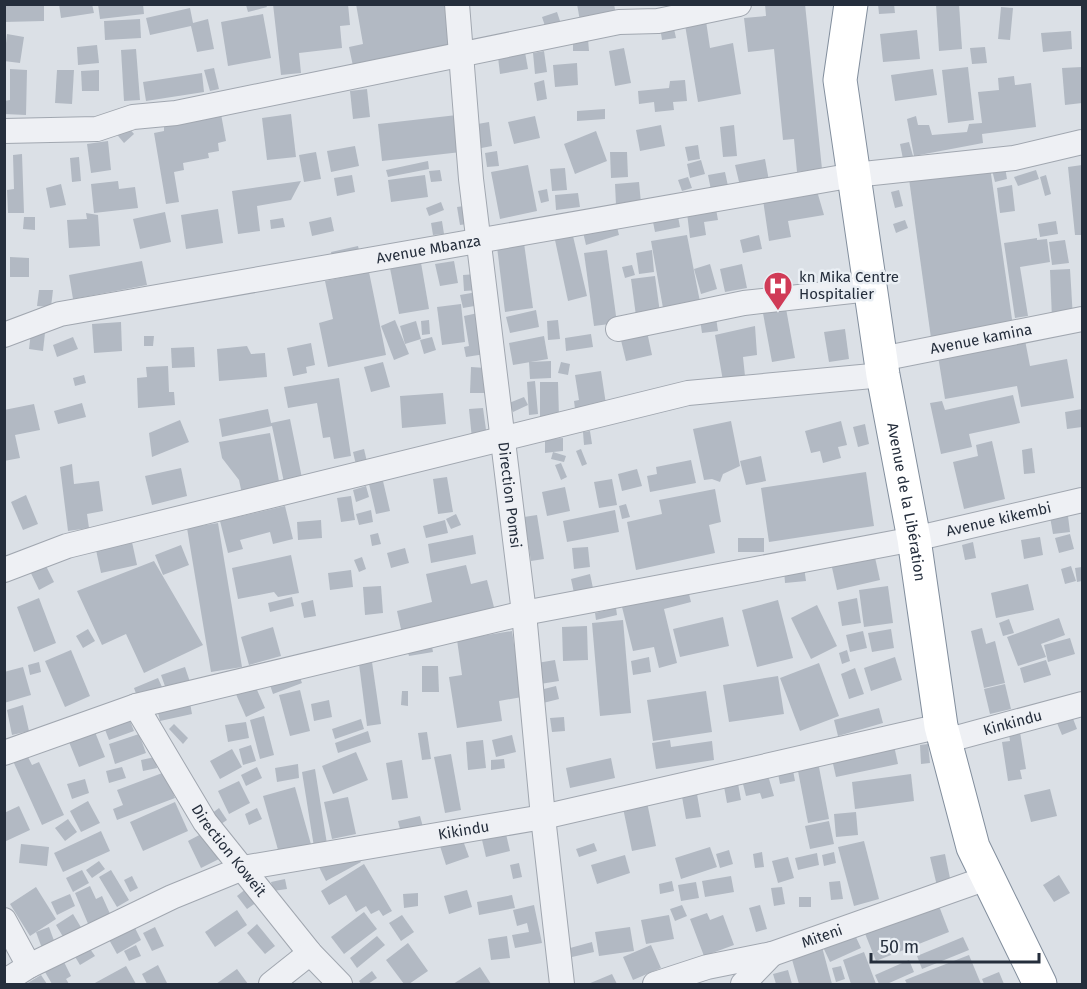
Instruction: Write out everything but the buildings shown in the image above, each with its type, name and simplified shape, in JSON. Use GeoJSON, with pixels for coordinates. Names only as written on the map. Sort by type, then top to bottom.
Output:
{"type":"FeatureCollection","features":[{"type":"Feature","properties":{"kind":"highway","name":"Avenue de la Libération"},"geometry":{"type":"LineString","coordinates":[[851,4],[840,80],[882,367],[914,539],[943,734],[973,846],[1040,984]]}},
{"type":"Feature","properties":{"kind":"street","name":"Direction Pomsi"},"geometry":{"type":"LineString","coordinates":[[457,4],[460,56],[502,438],[524,613],[543,817],[562,984]]}},
{"type":"Feature","properties":{"kind":"street"},"geometry":{"type":"LineString","coordinates":[[4,131],[97,129],[133,117],[176,113],[619,22],[658,21],[739,4]]}},
{"type":"Feature","properties":{"kind":"street","name":"Avenue Mbanza"},"geometry":{"type":"LineString","coordinates":[[4,335],[60,314],[854,175],[1014,158],[1083,142]]}},
{"type":"Feature","properties":{"kind":"street"},"geometry":{"type":"LineString","coordinates":[[618,329],[744,303],[870,289]]}},
{"type":"Feature","properties":{"kind":"street","name":"Avenue kamina"},"geometry":{"type":"LineString","coordinates":[[4,570],[67,546],[688,393],[882,367],[1083,319]]}},
{"type":"Feature","properties":{"kind":"street","name":"Avenue kikembi"},"geometry":{"type":"LineString","coordinates":[[4,753],[136,706],[524,613],[914,539],[1083,500]]}},
{"type":"Feature","properties":{"kind":"street","name":"Kinkindu"},"geometry":{"type":"LineString","coordinates":[[943,734],[1083,704]]}},
{"type":"Feature","properties":{"kind":"street","name":"Direction Koweït"},"geometry":{"type":"LineString","coordinates":[[136,706],[205,822],[310,953],[340,984]]}},
{"type":"Feature","properties":{"kind":"street","name":"Kikindu"},"geometry":{"type":"LineString","coordinates":[[4,982],[29,966],[172,897],[243,868],[543,817],[943,734]]}},
{"type":"Feature","properties":{"kind":"street","name":"Miteni"},"geometry":{"type":"LineString","coordinates":[[654,984],[707,967],[772,954],[987,878]]}},
{"type":"Feature","properties":{"kind":"street"},"geometry":{"type":"LineString","coordinates":[[4,920],[29,966]]}},
{"type":"Feature","properties":{"kind":"street"},"geometry":{"type":"LineString","coordinates":[[271,984],[310,953]]}},
{"type":"Feature","properties":{"kind":"street"},"geometry":{"type":"LineString","coordinates":[[743,984],[772,954]]}},
{"type":"Feature","properties":{"kind":"place","name":"kn Mika Centre Hospitalier"},"geometry":{"type":"Point","coordinates":[778,312]}}]}
